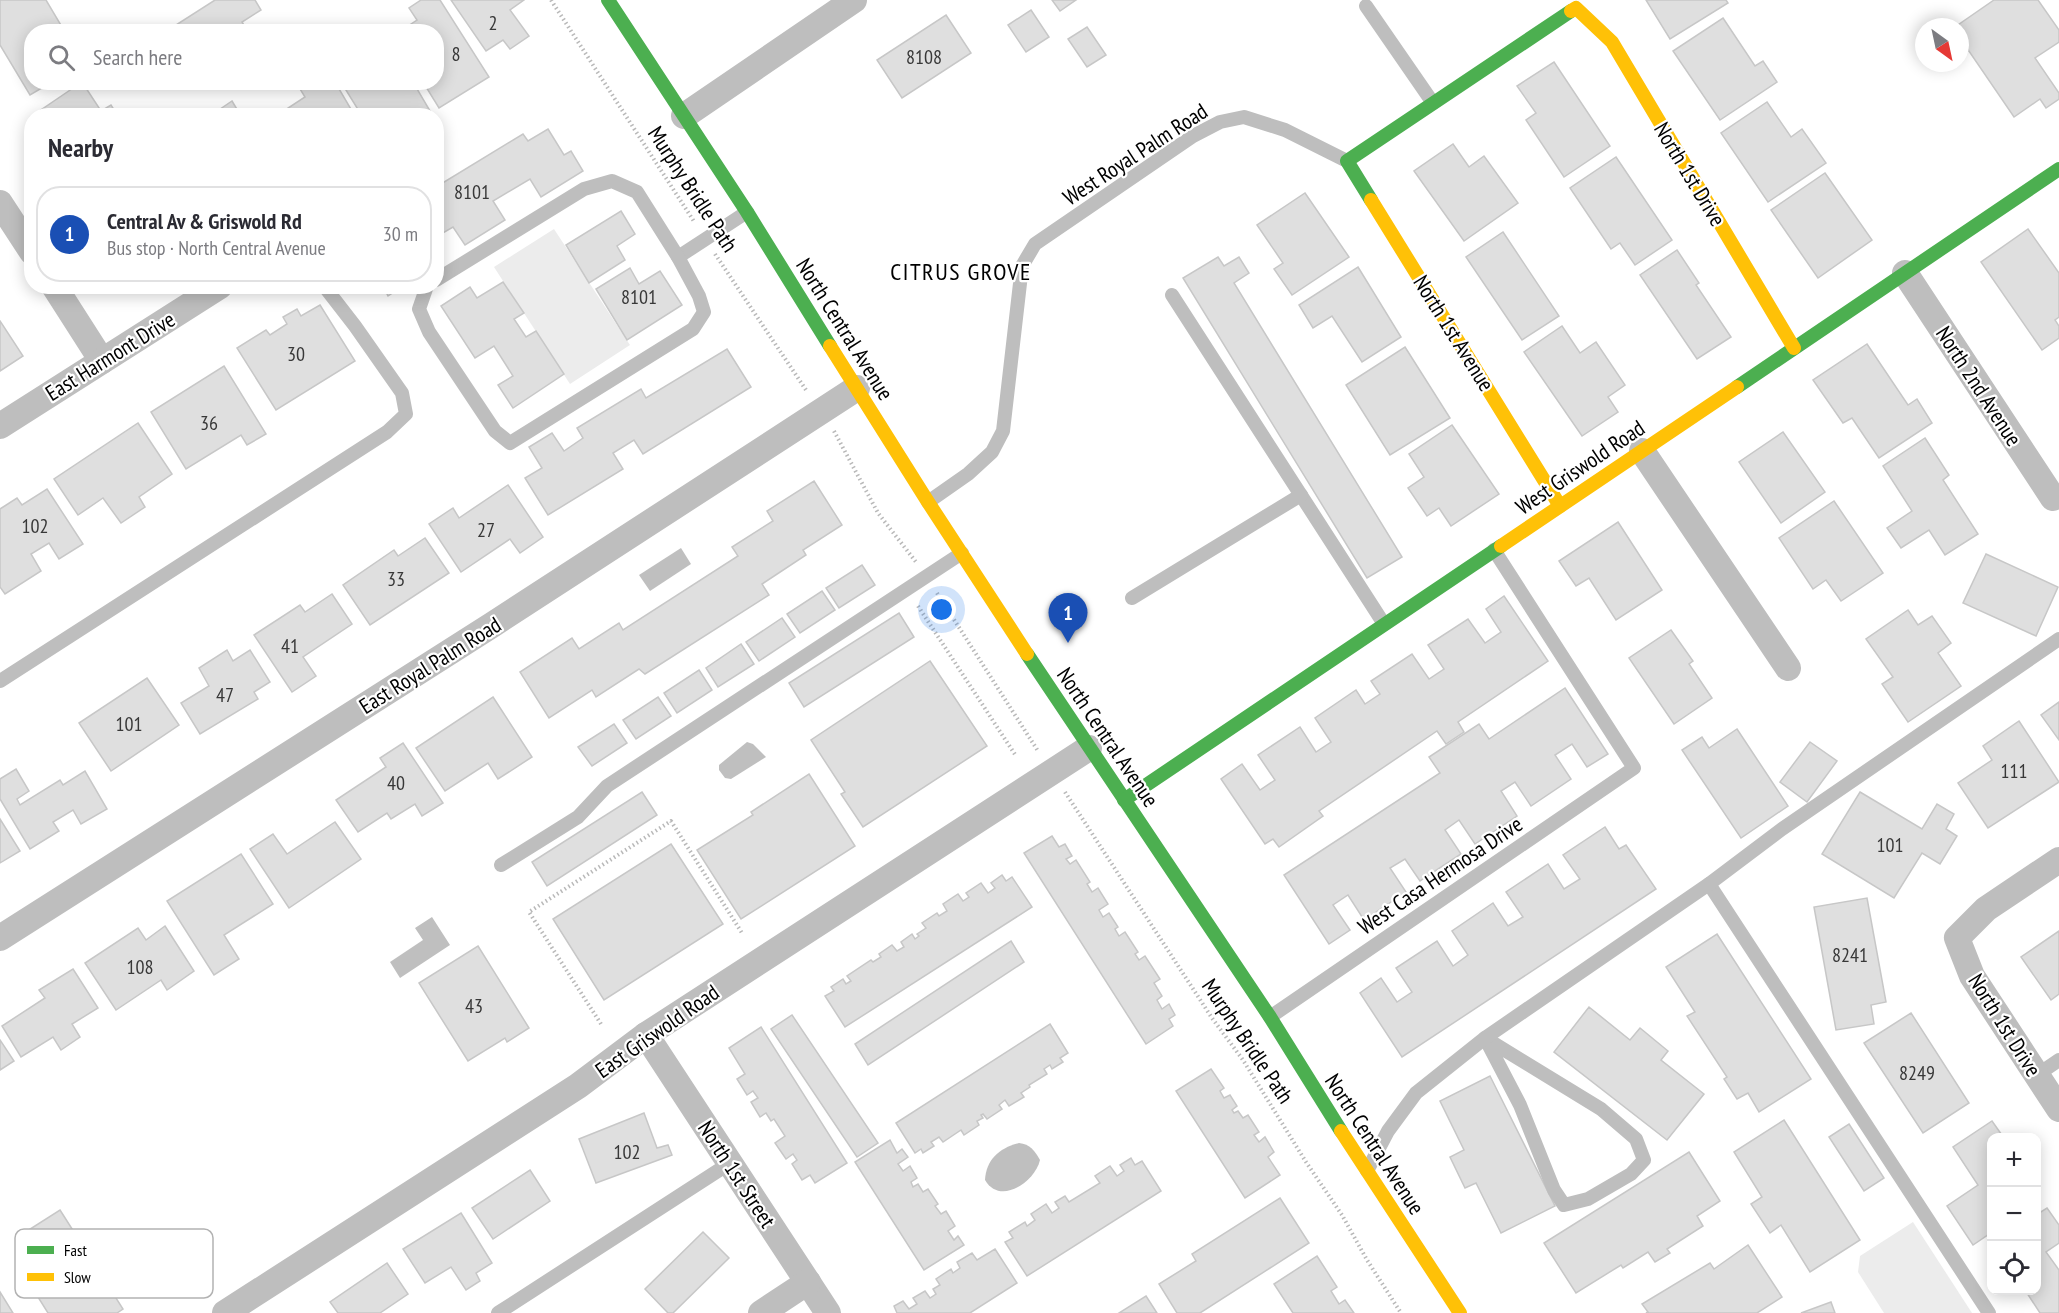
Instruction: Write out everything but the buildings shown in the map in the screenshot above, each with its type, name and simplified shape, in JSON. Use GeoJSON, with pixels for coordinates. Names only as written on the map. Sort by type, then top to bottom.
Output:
{"type":"FeatureCollection","features":[{"type":"Feature","properties":{"kind":"street","name":"North Central Avenue"},"geometry":{"type":"LineString","coordinates":[[608,0],[747,212],[928,502],[1089,748],[1270,1017],[1366,1172],[1460,1313]]}},
{"type":"Feature","properties":{"kind":"street"},"geometry":{"type":"LineString","coordinates":[[684,116],[854,0]]}},
{"type":"Feature","properties":{"kind":"street"},"geometry":{"type":"LineString","coordinates":[[1347,161],[1574,4]]}},
{"type":"Feature","properties":{"kind":"street","name":"North 1st Drive"},"geometry":{"type":"LineString","coordinates":[[1574,4],[1612,42],[1794,348]]}},
{"type":"Feature","properties":{"kind":"street","name":"North 1st Avenue"},"geometry":{"type":"LineString","coordinates":[[1347,161],[1560,506]]}},
{"type":"Feature","properties":{"kind":"street","name":"West Griswold Road"},"geometry":{"type":"LineString","coordinates":[[1124,800],[2059,169]]}},
{"type":"Feature","properties":{"kind":"street"},"geometry":{"type":"LineString","coordinates":[[0,203],[24,240]]}},
{"type":"Feature","properties":{"kind":"street","name":"North 2nd Avenue"},"geometry":{"type":"LineString","coordinates":[[1905,273],[2053,498]]}},
{"type":"Feature","properties":{"kind":"street"},"geometry":{"type":"LineString","coordinates":[[59,294],[102,361]]}},
{"type":"Feature","properties":{"kind":"street","name":"East Harmont Drive"},"geometry":{"type":"LineString","coordinates":[[0,426],[207,294]]}},
{"type":"Feature","properties":{"kind":"street","name":"East Royal Palm Road"},"geometry":{"type":"LineString","coordinates":[[0,938],[492,625],[857,388]]}},
{"type":"Feature","properties":{"kind":"street"},"geometry":{"type":"LineString","coordinates":[[1642,451],[1788,668]]}},
{"type":"Feature","properties":{"kind":"street","name":"East Griswold Road"},"geometry":{"type":"LineString","coordinates":[[225,1313],[578,1086],[646,1035],[1089,748]]}},
{"type":"Feature","properties":{"kind":"street","name":"North 1st Drive"},"geometry":{"type":"LineString","coordinates":[[2059,860],[1986,909],[1958,938],[1972,976],[2059,1110]]}},
{"type":"Feature","properties":{"kind":"street","name":"North 1st Street"},"geometry":{"type":"LineString","coordinates":[[646,1035],[828,1313]]}},
{"type":"Feature","properties":{"kind":"street"},"geometry":{"type":"LineString","coordinates":[[761,1313],[808,1282]]}},
{"type":"Feature","properties":{"kind":"lane"},"geometry":{"type":"LineString","coordinates":[[1366,6],[1433,103]]}},
{"type":"Feature","properties":{"kind":"lane","name":"West Royal Palm Road"},"geometry":{"type":"LineString","coordinates":[[928,502],[968,474],[992,452],[1003,431],[1023,266],[1035,244],[1193,136],[1220,122],[1244,117],[1285,130],[1347,161]]}},
{"type":"Feature","properties":{"kind":"lane"},"geometry":{"type":"LineString","coordinates":[[424,294],[419,309],[429,332],[495,431],[510,443],[693,329],[704,312],[699,296],[678,257],[637,192],[612,181],[584,189],[444,275]]}},
{"type":"Feature","properties":{"kind":"lane"},"geometry":{"type":"LineString","coordinates":[[678,257],[747,212]]}},
{"type":"Feature","properties":{"kind":"lane"},"geometry":{"type":"LineString","coordinates":[[0,681],[387,432],[406,414],[402,393],[356,326],[330,294]]}},
{"type":"Feature","properties":{"kind":"lane"},"geometry":{"type":"LineString","coordinates":[[1172,295],[1384,624]]}},
{"type":"Feature","properties":{"kind":"lane"},"geometry":{"type":"LineString","coordinates":[[1132,598],[1301,495]]}},
{"type":"Feature","properties":{"kind":"lane","name":"West Casa Hermosa Drive"},"geometry":{"type":"LineString","coordinates":[[1270,1017],[1634,768],[1494,550]]}},
{"type":"Feature","properties":{"kind":"lane"},"geometry":{"type":"LineString","coordinates":[[501,865],[578,817],[607,786],[962,553]]}},
{"type":"Feature","properties":{"kind":"lane"},"geometry":{"type":"LineString","coordinates":[[1366,1172],[1388,1131],[1416,1093],[1485,1038],[1709,884],[1782,829],[2059,639]]}},
{"type":"Feature","properties":{"kind":"lane"},"geometry":{"type":"LineString","coordinates":[[1709,884],[1989,1313]]}},
{"type":"Feature","properties":{"kind":"lane"},"geometry":{"type":"LineString","coordinates":[[1485,1038],[1601,1109],[1636,1139],[1644,1160],[1631,1174],[1588,1199],[1564,1205],[1554,1190],[1520,1105],[1485,1038]]}},
{"type":"Feature","properties":{"kind":"lane"},"geometry":{"type":"LineString","coordinates":[[2037,1075],[2059,1060]]}},
{"type":"Feature","properties":{"kind":"lane"},"geometry":{"type":"LineString","coordinates":[[498,1313],[730,1163]]}},
{"type":"Feature","properties":{"kind":"path","name":"Murphy Bridle Path"},"geometry":{"type":"LineString","coordinates":[[551,0],[809,394]]}},
{"type":"Feature","properties":{"kind":"path"},"geometry":{"type":"LineString","coordinates":[[914,601],[1016,756]]}},
{"type":"Feature","properties":{"kind":"path","name":"Murphy Bridle Path"},"geometry":{"type":"LineString","coordinates":[[1064,790],[1212,1018],[1243,1060],[1306,1162],[1342,1215],[1401,1313]]}},
{"type":"Feature","properties":{"kind":"path"},"geometry":{"type":"LineString","coordinates":[[601,1024],[529,912],[538,906],[671,821],[742,933]]}},
{"type":"Feature","properties":{"kind":"shaded area"},"geometry":{"type":"Polygon","coordinates":[[[554,229],[630,345],[570,384],[494,267],[554,229]]]}},
{"type":"Feature","properties":{"kind":"shaded area"},"geometry":{"type":"Polygon","coordinates":[[[681,548],[691,564],[650,591],[639,575],[681,548]]]}},
{"type":"Feature","properties":{"kind":"shaded area"},"geometry":{"type":"Polygon","coordinates":[[[747,742],[753,744],[766,757],[731,779],[725,778],[719,770],[719,765],[747,742]]]}},
{"type":"Feature","properties":{"kind":"shaded area"},"geometry":{"type":"Polygon","coordinates":[[[432,917],[450,945],[400,978],[390,962],[423,940],[415,928],[432,917]]]}},
{"type":"Feature","properties":{"kind":"shaded area"},"geometry":{"type":"Polygon","coordinates":[[[1019,1143],[1029,1146],[1036,1154],[1040,1160],[1037,1168],[1024,1183],[1016,1188],[999,1191],[991,1188],[985,1180],[991,1161],[1005,1148],[1019,1143]]]}},
{"type":"Feature","properties":{"kind":"shaded area"},"geometry":{"type":"Polygon","coordinates":[[[1913,1222],[1972,1313],[1884,1313],[1858,1272],[1860,1256],[1913,1222]]]}},
{"type":"Feature","properties":{"kind":"traffic: fast"},"geometry":{"type":"LineString","coordinates":[[608,0],[747,212],[830,346]]}},
{"type":"Feature","properties":{"kind":"traffic: fast"},"geometry":{"type":"LineString","coordinates":[[1371,200],[1347,161],[1571,11]]}},
{"type":"Feature","properties":{"kind":"traffic: fast"},"geometry":{"type":"LineString","coordinates":[[1737,387],[2059,169]]}},
{"type":"Feature","properties":{"kind":"traffic: fast"},"geometry":{"type":"LineString","coordinates":[[1124,800],[1501,546]]}},
{"type":"Feature","properties":{"kind":"traffic: fast"},"geometry":{"type":"LineString","coordinates":[[1027,654],[1270,1017],[1341,1131]]}},
{"type":"Feature","properties":{"kind":"traffic: slow"},"geometry":{"type":"LineString","coordinates":[[1571,11],[1576,8],[1612,42],[1794,348]]}},
{"type":"Feature","properties":{"kind":"traffic: slow"},"geometry":{"type":"LineString","coordinates":[[1371,200],[1560,506]]}},
{"type":"Feature","properties":{"kind":"traffic: slow"},"geometry":{"type":"LineString","coordinates":[[830,346],[1027,654]]}},
{"type":"Feature","properties":{"kind":"traffic: slow"},"geometry":{"type":"LineString","coordinates":[[1501,546],[1737,387]]}},
{"type":"Feature","properties":{"kind":"traffic: slow"},"geometry":{"type":"LineString","coordinates":[[1341,1131],[1460,1313]]}},
{"type":"Feature","properties":{"kind":"place","name":"Central Av & Griswold Rd"},"geometry":{"type":"Point","coordinates":[1068,643]}},
{"type":"Feature","properties":{"kind":"district","name":"CITRUS GROVE"},"geometry":{"type":"Point","coordinates":[961,272]}}]}
